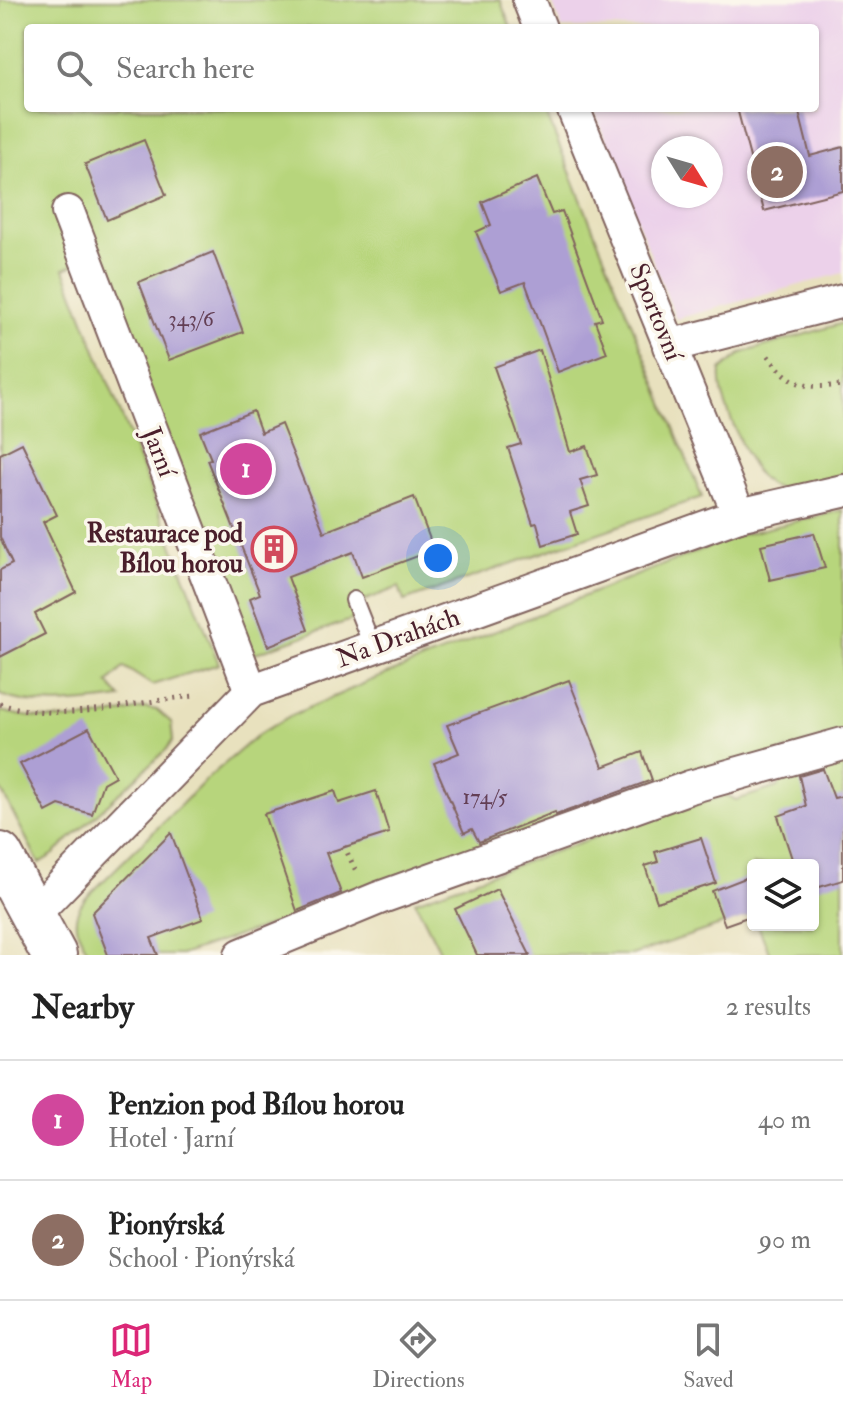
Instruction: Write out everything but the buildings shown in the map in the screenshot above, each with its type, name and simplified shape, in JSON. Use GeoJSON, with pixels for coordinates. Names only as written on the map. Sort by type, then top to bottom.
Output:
{"type":"FeatureCollection","features":[{"type":"Feature","properties":{"kind":"main road"},"geometry":{"type":"LineString","coordinates":[[0,855],[54,955]]}},
{"type":"Feature","properties":{"kind":"street"},"geometry":{"type":"LineString","coordinates":[[529,0],[538,24]]}},
{"type":"Feature","properties":{"kind":"street","name":"Sportovní"},"geometry":{"type":"LineString","coordinates":[[575,112],[739,515]]}},
{"type":"Feature","properties":{"kind":"street","name":"Jarní"},"geometry":{"type":"LineString","coordinates":[[68,212],[251,691]]}},
{"type":"Feature","properties":{"kind":"street"},"geometry":{"type":"LineString","coordinates":[[669,346],[843,301]]}},
{"type":"Feature","properties":{"kind":"street","name":"Na Drahách"},"geometry":{"type":"LineString","coordinates":[[33,915],[251,691],[739,515],[843,491]]}},
{"type":"Feature","properties":{"kind":"street"},"geometry":{"type":"LineString","coordinates":[[241,955],[379,898],[690,787],[843,744]]}},
{"type":"Feature","properties":{"kind":"lane"},"geometry":{"type":"LineString","coordinates":[[354,600],[373,648]]}},
{"type":"Feature","properties":{"kind":"path"},"geometry":{"type":"LineString","coordinates":[[753,325],[762,349],[790,378],[812,388],[843,385]]}},
{"type":"Feature","properties":{"kind":"path"},"geometry":{"type":"LineString","coordinates":[[0,704],[26,711],[89,713],[151,700],[251,691]]}},
{"type":"Feature","properties":{"kind":"shaded area"},"geometry":{"type":"Polygon","coordinates":[[[551,0],[843,0],[843,273],[676,319],[595,112],[819,112],[819,24],[560,24],[551,0]]]}},
{"type":"Feature","properties":{"kind":"green space"},"geometry":{"type":"Polygon","coordinates":[[[0,0],[500,0],[509,24],[24,24],[24,112],[546,112],[702,497],[404,601],[399,587],[350,606],[354,619],[253,654],[97,255],[64,269],[219,664],[152,685],[124,667],[108,683],[121,698],[45,703],[0,695],[0,0]]]}},
{"type":"Feature","properties":{"kind":"green space"},"geometry":{"type":"Polygon","coordinates":[[[843,323],[843,479],[801,489],[773,487],[754,468],[735,429],[724,400],[721,370],[742,353],[843,323]]]}},
{"type":"Feature","properties":{"kind":"green space"},"geometry":{"type":"Polygon","coordinates":[[[843,510],[843,731],[181,955],[90,955],[76,928],[76,915],[84,900],[208,778],[259,734],[290,716],[372,680],[736,536],[843,510]]]}},
{"type":"Feature","properties":{"kind":"green space"},"geometry":{"type":"Polygon","coordinates":[[[145,708],[157,710],[171,722],[173,740],[54,854],[39,863],[0,788],[0,711],[39,718],[73,719],[145,708]]]}},
{"type":"Feature","properties":{"kind":"green space"},"geometry":{"type":"Polygon","coordinates":[[[843,760],[843,955],[770,955],[760,931],[819,931],[819,859],[747,859],[747,916],[632,955],[442,955],[415,901],[618,829],[726,795],[736,800],[778,787],[784,777],[843,760]]]}},
{"type":"Feature","properties":{"kind":"place","name":"Pionýrská"},"geometry":{"type":"Point","coordinates":[777,172]}},
{"type":"Feature","properties":{"kind":"place","name":"Penzion pod Bílou horou"},"geometry":{"type":"Point","coordinates":[246,469]}},
{"type":"Feature","properties":{"kind":"place","name":"Restaurace pod Bílou horou"},"geometry":{"type":"Point","coordinates":[274,549]}}]}
